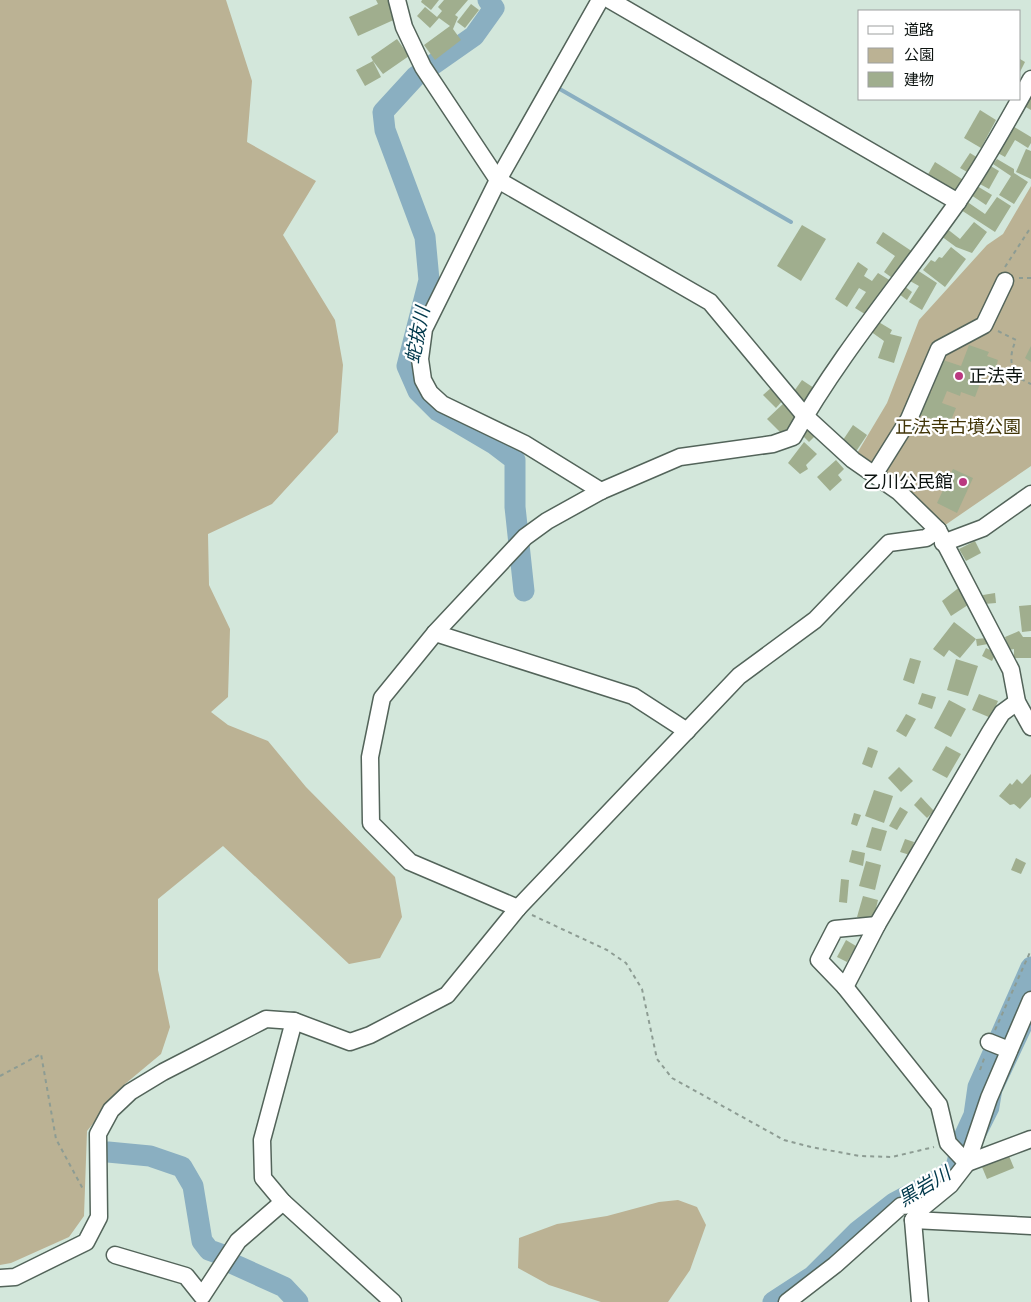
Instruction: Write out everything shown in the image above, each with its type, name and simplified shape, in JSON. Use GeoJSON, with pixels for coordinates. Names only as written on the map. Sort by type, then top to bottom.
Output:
{"type":"FeatureCollection","features":[{"type":"Feature","properties":{"kind":"street"},"geometry":{"type":"LineString","coordinates":[[397,0],[404,27],[423,67],[498,180],[710,302],[804,416],[853,460],[899,492],[940,536],[1010,670],[1017,702],[1031,727]]}},
{"type":"Feature","properties":{"kind":"street"},"geometry":{"type":"LineString","coordinates":[[600,0],[498,180],[424,329],[420,358],[423,380],[430,394],[442,404],[525,444],[601,492]]}},
{"type":"Feature","properties":{"kind":"street"},"geometry":{"type":"LineString","coordinates":[[610,0],[958,202]]}},
{"type":"Feature","properties":{"kind":"street"},"geometry":{"type":"LineString","coordinates":[[1021,96],[1031,79]]}},
{"type":"Feature","properties":{"kind":"street"},"geometry":{"type":"LineString","coordinates":[[518,908],[410,862],[371,823],[370,757],[382,698],[435,633],[525,537],[547,521],[601,492],[680,457],[774,444],[792,438],[804,416],[958,202],[1019,100]]}},
{"type":"Feature","properties":{"kind":"street"},"geometry":{"type":"LineString","coordinates":[[874,475],[909,419],[939,349],[984,325],[1005,281]]}},
{"type":"Feature","properties":{"kind":"street"},"geometry":{"type":"LineString","coordinates":[[0,1278],[15,1277],[86,1242],[99,1217],[98,1134],[111,1110],[130,1092],[164,1072],[266,1019],[294,1021],[350,1042],[370,1035],[447,995],[518,908],[739,676],[815,620],[889,543],[983,528],[1031,494]]}},
{"type":"Feature","properties":{"kind":"street"},"geometry":{"type":"LineString","coordinates":[[435,633],[633,696],[687,731]]}},
{"type":"Feature","properties":{"kind":"street"},"geometry":{"type":"LineString","coordinates":[[844,987],[877,925],[990,732],[1002,713],[1017,702]]}},
{"type":"Feature","properties":{"kind":"street"},"geometry":{"type":"LineString","coordinates":[[877,925],[835,930],[819,960],[844,987],[938,1105],[948,1144],[966,1163]]}},
{"type":"Feature","properties":{"kind":"street"},"geometry":{"type":"LineString","coordinates":[[917,1214],[950,1185],[966,1163],[1009,1050],[1031,1000]]}},
{"type":"Feature","properties":{"kind":"street"},"geometry":{"type":"LineString","coordinates":[[294,1021],[262,1140],[263,1178],[283,1202],[392,1302]]}},
{"type":"Feature","properties":{"kind":"street"},"geometry":{"type":"LineString","coordinates":[[990,1042],[1009,1050]]}},
{"type":"Feature","properties":{"kind":"street"},"geometry":{"type":"LineString","coordinates":[[966,1163],[1031,1139]]}},
{"type":"Feature","properties":{"kind":"street"},"geometry":{"type":"LineString","coordinates":[[115,1255],[186,1276],[202,1296],[238,1241],[283,1202]]}},
{"type":"Feature","properties":{"kind":"street"},"geometry":{"type":"LineString","coordinates":[[787,1302],[835,1265],[901,1206],[914,1205],[917,1214],[920,1302]]}},
{"type":"Feature","properties":{"kind":"street"},"geometry":{"type":"LineString","coordinates":[[917,1214],[1031,1226]]}},
{"type":"Feature","properties":{"kind":"path"},"geometry":{"type":"LineString","coordinates":[[1005,281],[1005,267],[1031,227]]}},
{"type":"Feature","properties":{"kind":"path"},"geometry":{"type":"LineString","coordinates":[[984,325],[1016,340],[1010,364],[1015,376],[1031,384]]}},
{"type":"Feature","properties":{"kind":"path"},"geometry":{"type":"LineString","coordinates":[[518,908],[607,950],[626,963],[642,989],[657,1059],[672,1078],[762,1128],[784,1140],[860,1156],[892,1157],[948,1144]]}},
{"type":"Feature","properties":{"kind":"path"},"geometry":{"type":"LineString","coordinates":[[980,1070],[990,1042],[1031,950]]}},
{"type":"Feature","properties":{"kind":"path"},"geometry":{"type":"LineString","coordinates":[[0,1076],[41,1054],[56,1139],[84,1191]]}},
{"type":"Feature","properties":{"kind":"green space"},"geometry":{"type":"Polygon","coordinates":[[[0,0],[226,0],[252,81],[247,142],[316,181],[283,235],[335,320],[343,365],[338,432],[272,504],[208,534],[209,585],[230,629],[228,697],[211,712],[228,725],[268,741],[306,787],[395,877],[402,917],[380,958],[349,964],[223,846],[158,899],[158,970],[170,1027],[161,1054],[125,1084],[87,1131],[84,1216],[69,1237],[11,1263],[0,1265],[0,0]]]}},
{"type":"Feature","properties":{"kind":"green space","name":"正法寺古墳公園"},"geometry":{"type":"Polygon","coordinates":[[[1031,186],[1031,466],[938,530],[853,460],[887,403],[919,320],[987,245],[1003,234],[1031,186]]]}},
{"type":"Feature","properties":{"kind":"green space"},"geometry":{"type":"Polygon","coordinates":[[[678,1200],[697,1207],[706,1225],[690,1270],[668,1302],[601,1302],[549,1285],[518,1268],[519,1238],[557,1224],[607,1216],[659,1202],[678,1200]]]}},
{"type":"Feature","properties":{"kind":"building"},"geometry":{"type":"Polygon","coordinates":[[[376,0],[390,0],[398,18],[358,36],[349,17],[378,4],[376,0]]]}},
{"type":"Feature","properties":{"kind":"building"},"geometry":{"type":"Polygon","coordinates":[[[422,0],[439,0],[431,10],[421,2],[422,0]]]}},
{"type":"Feature","properties":{"kind":"building"},"geometry":{"type":"Polygon","coordinates":[[[444,0],[468,0],[455,15],[458,17],[453,29],[461,40],[435,60],[424,45],[450,26],[439,18],[430,28],[417,16],[425,7],[437,17],[442,11],[438,7],[444,0]]]}},
{"type":"Feature","properties":{"kind":"building"},"geometry":{"type":"Polygon","coordinates":[[[471,4],[479,10],[465,28],[457,22],[471,4]]]}},
{"type":"Feature","properties":{"kind":"building"},"geometry":{"type":"Polygon","coordinates":[[[397,39],[409,56],[383,74],[371,57],[397,39]]]}},
{"type":"Feature","properties":{"kind":"building"},"geometry":{"type":"Polygon","coordinates":[[[1021,60],[1025,62],[1021,70],[1021,60]]]}},
{"type":"Feature","properties":{"kind":"building"},"geometry":{"type":"Polygon","coordinates":[[[373,61],[381,77],[365,86],[356,70],[373,61]]]}},
{"type":"Feature","properties":{"kind":"building"},"geometry":{"type":"Polygon","coordinates":[[[1031,93],[1031,110],[1024,106],[1031,93]]]}},
{"type":"Feature","properties":{"kind":"building"},"geometry":{"type":"Polygon","coordinates":[[[980,110],[996,120],[981,148],[964,138],[980,110]]]}},
{"type":"Feature","properties":{"kind":"building"},"geometry":{"type":"Polygon","coordinates":[[[1011,125],[1031,137],[1031,143],[1028,148],[1015,140],[1005,157],[996,152],[1011,125]]]}},
{"type":"Feature","properties":{"kind":"building"},"geometry":{"type":"Polygon","coordinates":[[[1026,149],[1031,151],[1031,179],[1016,172],[1026,149]]]}},
{"type":"Feature","properties":{"kind":"building"},"geometry":{"type":"Polygon","coordinates":[[[970,153],[978,158],[969,173],[960,168],[970,153]]]}},
{"type":"Feature","properties":{"kind":"building"},"geometry":{"type":"Polygon","coordinates":[[[997,159],[1014,169],[1014,173],[1028,182],[1014,204],[999,195],[1011,176],[993,164],[997,159]]]}},
{"type":"Feature","properties":{"kind":"building"},"geometry":{"type":"Polygon","coordinates":[[[935,162],[965,181],[957,194],[927,176],[935,162]]]}},
{"type":"Feature","properties":{"kind":"building"},"geometry":{"type":"Polygon","coordinates":[[[989,165],[999,171],[989,189],[978,183],[989,165]]]}},
{"type":"Feature","properties":{"kind":"building"},"geometry":{"type":"Polygon","coordinates":[[[977,186],[992,195],[986,205],[971,195],[977,186]]]}},
{"type":"Feature","properties":{"kind":"building"},"geometry":{"type":"Polygon","coordinates":[[[997,197],[1011,206],[995,232],[961,210],[966,201],[985,214],[997,197]]]}},
{"type":"Feature","properties":{"kind":"building"},"geometry":{"type":"Polygon","coordinates":[[[974,222],[987,232],[972,253],[956,247],[941,236],[946,228],[960,239],[974,222]]]}},
{"type":"Feature","properties":{"kind":"building"},"geometry":{"type":"Polygon","coordinates":[[[802,225],[826,239],[801,281],[777,266],[802,225]]]}},
{"type":"Feature","properties":{"kind":"building"},"geometry":{"type":"Polygon","coordinates":[[[883,232],[913,252],[895,280],[884,272],[895,256],[876,243],[883,232]]]}},
{"type":"Feature","properties":{"kind":"building"},"geometry":{"type":"Polygon","coordinates":[[[951,247],[966,259],[945,287],[923,270],[931,260],[935,262],[939,257],[942,258],[951,247]]]}},
{"type":"Feature","properties":{"kind":"building"},"geometry":{"type":"Polygon","coordinates":[[[858,262],[868,269],[864,276],[872,281],[878,273],[891,281],[868,316],[855,308],[866,292],[859,288],[847,307],[835,299],[858,262]]]}},
{"type":"Feature","properties":{"kind":"building"},"geometry":{"type":"Polygon","coordinates":[[[917,270],[937,283],[922,310],[909,302],[919,286],[910,281],[917,270]]]}},
{"type":"Feature","properties":{"kind":"building"},"geometry":{"type":"Polygon","coordinates":[[[904,286],[912,292],[907,300],[899,294],[904,286]]]}},
{"type":"Feature","properties":{"kind":"building"},"geometry":{"type":"Polygon","coordinates":[[[877,321],[892,330],[890,334],[902,337],[894,363],[878,358],[884,341],[870,331],[877,321]]]}},
{"type":"Feature","properties":{"kind":"building","name":"正法寺"},"geometry":{"type":"Polygon","coordinates":[[[969,345],[989,352],[987,356],[998,360],[994,373],[985,370],[983,374],[973,370],[970,377],[981,381],[975,397],[961,392],[960,396],[947,391],[942,403],[956,408],[949,425],[918,414],[926,391],[931,393],[943,360],[961,366],[969,345]]]}},
{"type":"Feature","properties":{"kind":"building"},"geometry":{"type":"Polygon","coordinates":[[[1031,346],[1031,362],[1025,358],[1031,346]]]}},
{"type":"Feature","properties":{"kind":"building"},"geometry":{"type":"Polygon","coordinates":[[[802,380],[817,390],[807,404],[792,394],[802,380]]]}},
{"type":"Feature","properties":{"kind":"building"},"geometry":{"type":"Polygon","coordinates":[[[772,387],[784,399],[776,408],[763,395],[772,387]]]}},
{"type":"Feature","properties":{"kind":"building"},"geometry":{"type":"Polygon","coordinates":[[[785,402],[800,417],[782,434],[767,419],[785,402]]]}},
{"type":"Feature","properties":{"kind":"building"},"geometry":{"type":"Polygon","coordinates":[[[806,425],[816,435],[809,442],[799,432],[806,425]]]}},
{"type":"Feature","properties":{"kind":"building"},"geometry":{"type":"Polygon","coordinates":[[[853,425],[867,435],[855,453],[841,443],[853,425]]]}},
{"type":"Feature","properties":{"kind":"building"},"geometry":{"type":"Polygon","coordinates":[[[804,442],[817,454],[806,465],[808,469],[800,474],[788,463],[804,442]]]}},
{"type":"Feature","properties":{"kind":"building"},"geometry":{"type":"Polygon","coordinates":[[[836,460],[844,469],[838,475],[842,480],[830,491],[817,477],[836,460]]]}},
{"type":"Feature","properties":{"kind":"building","name":"乙川公民館"},"geometry":{"type":"Polygon","coordinates":[[[953,469],[973,478],[957,513],[937,503],[953,469]]]}},
{"type":"Feature","properties":{"kind":"building"},"geometry":{"type":"Polygon","coordinates":[[[975,541],[981,553],[966,561],[959,549],[975,541]]]}},
{"type":"Feature","properties":{"kind":"building"},"geometry":{"type":"Polygon","coordinates":[[[961,586],[971,603],[951,616],[942,601],[961,586]]]}},
{"type":"Feature","properties":{"kind":"building"},"geometry":{"type":"Polygon","coordinates":[[[995,593],[996,603],[984,604],[983,595],[995,593]]]}},
{"type":"Feature","properties":{"kind":"building"},"geometry":{"type":"Polygon","coordinates":[[[1031,605],[1031,631],[1022,632],[1019,606],[1031,605]]]}},
{"type":"Feature","properties":{"kind":"building"},"geometry":{"type":"Polygon","coordinates":[[[954,622],[976,639],[960,658],[949,650],[944,657],[933,649],[954,622]]]}},
{"type":"Feature","properties":{"kind":"building"},"geometry":{"type":"Polygon","coordinates":[[[1019,631],[1023,637],[1031,637],[1031,658],[1014,658],[1014,649],[1009,650],[1005,637],[1019,631]]]}},
{"type":"Feature","properties":{"kind":"building"},"geometry":{"type":"Polygon","coordinates":[[[987,638],[988,644],[977,646],[976,639],[987,638]]]}},
{"type":"Feature","properties":{"kind":"building"},"geometry":{"type":"Polygon","coordinates":[[[986,648],[996,653],[992,661],[982,656],[986,648]]]}},
{"type":"Feature","properties":{"kind":"building"},"geometry":{"type":"Polygon","coordinates":[[[910,658],[921,661],[914,684],[903,680],[910,658]]]}},
{"type":"Feature","properties":{"kind":"building"},"geometry":{"type":"Polygon","coordinates":[[[956,659],[978,666],[968,696],[947,690],[956,659]]]}},
{"type":"Feature","properties":{"kind":"building"},"geometry":{"type":"Polygon","coordinates":[[[922,693],[936,697],[932,709],[918,704],[922,693]]]}},
{"type":"Feature","properties":{"kind":"building"},"geometry":{"type":"Polygon","coordinates":[[[979,694],[998,701],[991,718],[972,710],[979,694]]]}},
{"type":"Feature","properties":{"kind":"building"},"geometry":{"type":"Polygon","coordinates":[[[949,700],[966,709],[951,737],[934,728],[949,700]]]}},
{"type":"Feature","properties":{"kind":"building"},"geometry":{"type":"Polygon","coordinates":[[[906,714],[916,719],[906,737],[896,731],[906,714]]]}},
{"type":"Feature","properties":{"kind":"building"},"geometry":{"type":"Polygon","coordinates":[[[946,746],[961,754],[947,778],[932,770],[946,746]]]}},
{"type":"Feature","properties":{"kind":"building"},"geometry":{"type":"Polygon","coordinates":[[[868,747],[878,751],[872,768],[862,764],[868,747]]]}},
{"type":"Feature","properties":{"kind":"building"},"geometry":{"type":"Polygon","coordinates":[[[899,767],[913,781],[901,792],[888,778],[899,767]]]}},
{"type":"Feature","properties":{"kind":"building"},"geometry":{"type":"Polygon","coordinates":[[[1031,774],[1031,797],[1020,809],[1014,804],[1010,805],[999,796],[1010,783],[1012,785],[1017,779],[1022,784],[1031,774]]]}},
{"type":"Feature","properties":{"kind":"building"},"geometry":{"type":"Polygon","coordinates":[[[874,790],[893,796],[884,823],[865,816],[874,790]]]}},
{"type":"Feature","properties":{"kind":"building"},"geometry":{"type":"Polygon","coordinates":[[[921,797],[934,811],[927,818],[914,805],[921,797]]]}},
{"type":"Feature","properties":{"kind":"building"},"geometry":{"type":"Polygon","coordinates":[[[900,807],[908,812],[897,830],[889,826],[900,807]]]}},
{"type":"Feature","properties":{"kind":"building"},"geometry":{"type":"Polygon","coordinates":[[[854,813],[861,815],[857,826],[851,824],[854,813]]]}},
{"type":"Feature","properties":{"kind":"building"},"geometry":{"type":"Polygon","coordinates":[[[872,827],[887,831],[881,851],[866,847],[872,827]]]}},
{"type":"Feature","properties":{"kind":"building"},"geometry":{"type":"Polygon","coordinates":[[[905,839],[914,842],[910,855],[900,852],[905,839]]]}},
{"type":"Feature","properties":{"kind":"building"},"geometry":{"type":"Polygon","coordinates":[[[852,850],[865,853],[863,866],[849,862],[852,850]]]}},
{"type":"Feature","properties":{"kind":"building"},"geometry":{"type":"Polygon","coordinates":[[[1016,858],[1026,863],[1021,874],[1011,870],[1016,858]]]}},
{"type":"Feature","properties":{"kind":"building"},"geometry":{"type":"Polygon","coordinates":[[[866,861],[881,865],[875,890],[859,886],[866,861]]]}},
{"type":"Feature","properties":{"kind":"building"},"geometry":{"type":"Polygon","coordinates":[[[841,879],[849,880],[847,903],[839,902],[841,879]]]}},
{"type":"Feature","properties":{"kind":"building"},"geometry":{"type":"Polygon","coordinates":[[[863,896],[878,900],[873,921],[857,917],[863,896]]]}},
{"type":"Feature","properties":{"kind":"building"},"geometry":{"type":"Polygon","coordinates":[[[846,940],[856,946],[847,962],[837,957],[846,940]]]}},
{"type":"Feature","properties":{"kind":"building"},"geometry":{"type":"Polygon","coordinates":[[[1009,1156],[1014,1168],[987,1179],[982,1167],[1009,1156]]]}},
{"type":"Feature","properties":{"kind":"waterway","name":"蛇抜川"},"geometry":{"type":"LineString","coordinates":[[434,64],[474,36],[494,8],[488,0]]}},
{"type":"Feature","properties":{"kind":"waterway","name":"蛇抜川"},"geometry":{"type":"LineString","coordinates":[[416,76],[383,112],[385,130],[425,237],[429,280],[407,366],[418,391],[438,411],[494,444],[515,460],[515,507],[524,591]]}},
{"type":"Feature","properties":{"kind":"waterway"},"geometry":{"type":"LineString","coordinates":[[559,86],[558,88],[791,222]]}},
{"type":"Feature","properties":{"kind":"waterway","name":"黒岩川"},"geometry":{"type":"LineString","coordinates":[[773,1302],[813,1276],[858,1231],[894,1203],[939,1179],[956,1167],[963,1139],[974,1115],[978,1087],[1031,967]]}},
{"type":"Feature","properties":{"kind":"waterway"},"geometry":{"type":"LineString","coordinates":[[983,1138],[997,1110],[1000,1092],[1031,1026]]}},
{"type":"Feature","properties":{"kind":"waterway"},"geometry":{"type":"LineString","coordinates":[[108,1152],[150,1156],[182,1167],[193,1186],[202,1241],[209,1250],[223,1255]]}},
{"type":"Feature","properties":{"kind":"waterway"},"geometry":{"type":"LineString","coordinates":[[231,1263],[284,1287],[298,1302]]}},
{"type":"Feature","properties":{"kind":"place","name":"正法寺"},"geometry":{"type":"Point","coordinates":[959,376]}},
{"type":"Feature","properties":{"kind":"place","name":"乙川公民館"},"geometry":{"type":"Point","coordinates":[963,482]}}]}
